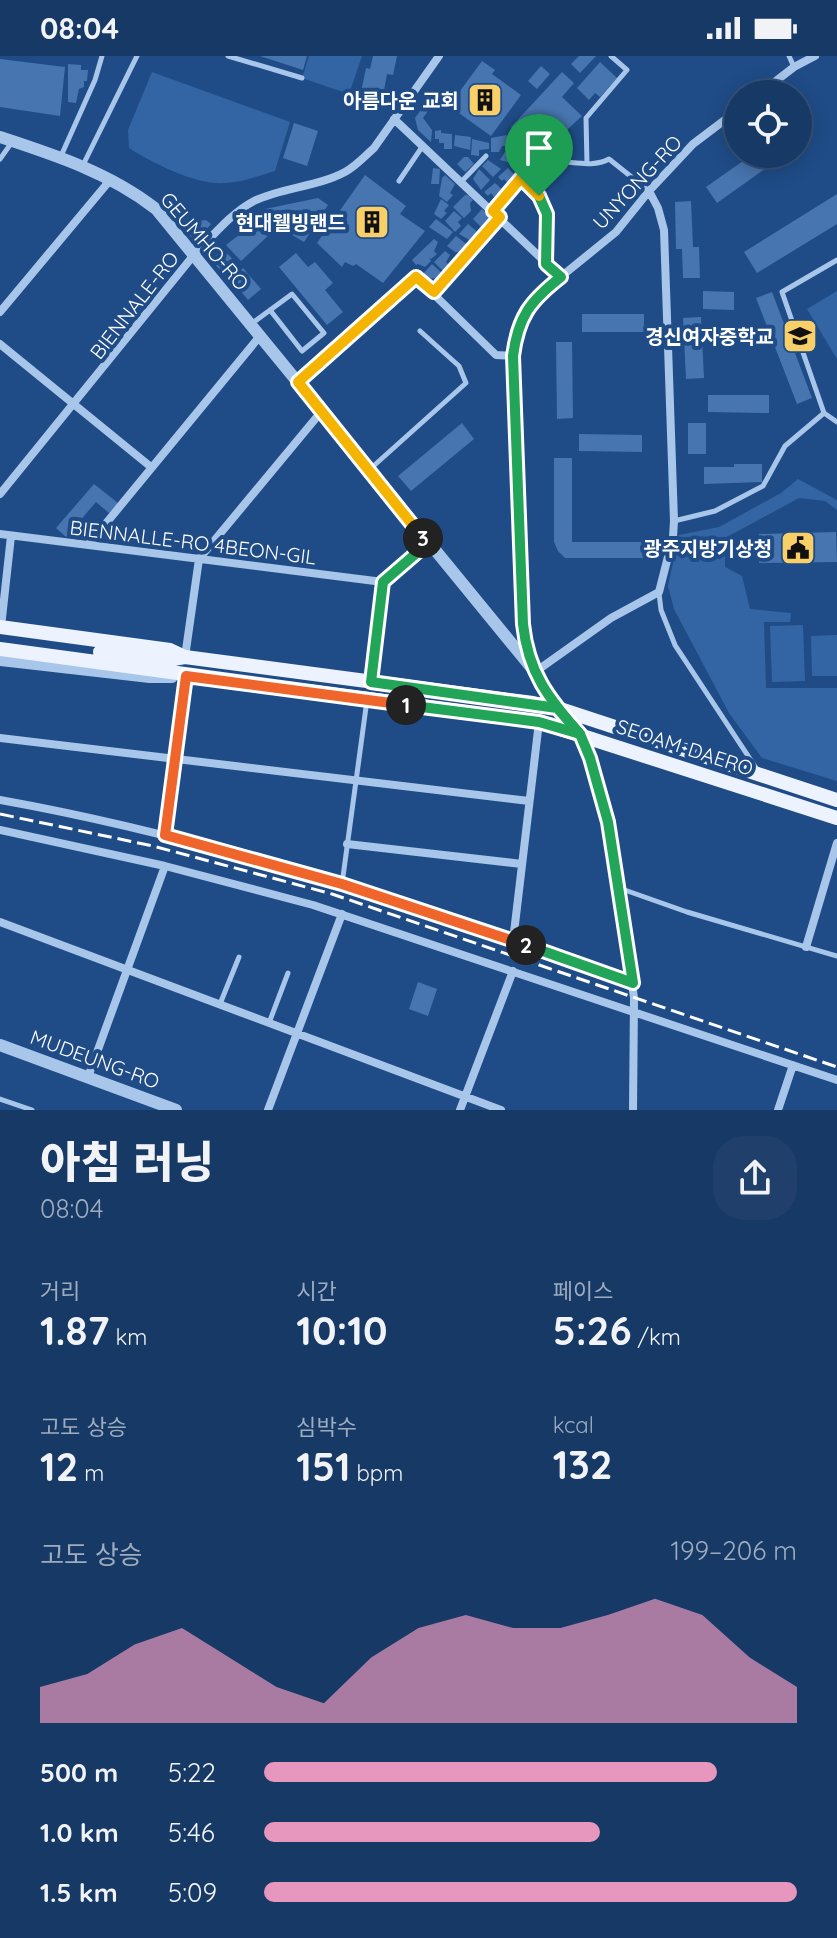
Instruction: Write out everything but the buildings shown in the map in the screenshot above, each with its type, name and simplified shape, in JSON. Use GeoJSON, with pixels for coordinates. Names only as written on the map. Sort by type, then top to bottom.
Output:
{"type":"FeatureCollection","features":[{"type":"Feature","properties":{"kind":"main road"},"geometry":{"type":"LineString","coordinates":[[0,627],[170,650],[185,657]]}},
{"type":"Feature","properties":{"kind":"main road"},"geometry":{"type":"LineString","coordinates":[[0,640],[167,665]]}},
{"type":"Feature","properties":{"kind":"main road"},"geometry":{"type":"LineString","coordinates":[[0,649],[167,665]]}},
{"type":"Feature","properties":{"kind":"main road","name":"SEOAM-DAERO"},"geometry":{"type":"LineString","coordinates":[[167,665],[185,657],[557,708],[837,800]]}},
{"type":"Feature","properties":{"kind":"main road","name":"SEOAM-DAERO"},"geometry":{"type":"LineString","coordinates":[[167,665],[186,676],[539,722],[837,818]]}},
{"type":"Feature","properties":{"kind":"street","name":"BIENNALE-RO"},"geometry":{"type":"LineString","coordinates":[[0,494],[193,256],[249,203],[272,193],[346,172],[374,148],[439,56]]}},
{"type":"Feature","properties":{"kind":"street"},"geometry":{"type":"LineString","coordinates":[[777,80],[815,56]]}},
{"type":"Feature","properties":{"kind":"street"},"geometry":{"type":"LineString","coordinates":[[394,119],[561,277]]}},
{"type":"Feature","properties":{"kind":"street","name":"UNYONG-RO"},"geometry":{"type":"LineString","coordinates":[[535,672],[526,652],[523,624],[513,356],[518,326],[536,297],[616,232],[693,144],[724,121]]}},
{"type":"Feature","properties":{"kind":"street","name":"GEUMHO-RO"},"geometry":{"type":"LineString","coordinates":[[6,139],[61,157],[111,179],[156,209],[427,544],[535,672],[557,708],[580,734],[604,802],[633,983],[633,1110]]}},
{"type":"Feature","properties":{"kind":"street"},"geometry":{"type":"LineString","coordinates":[[0,312],[111,179]]}},
{"type":"Feature","properties":{"kind":"street"},"geometry":{"type":"LineString","coordinates":[[535,672],[611,618],[659,592],[673,537],[664,230],[649,191]]}},
{"type":"Feature","properties":{"kind":"street"},"geometry":{"type":"LineString","coordinates":[[298,382],[416,277],[496,355],[513,356]]}},
{"type":"Feature","properties":{"kind":"street"},"geometry":{"type":"LineString","coordinates":[[89,544],[260,336]]}},
{"type":"Feature","properties":{"kind":"street"},"geometry":{"type":"LineString","coordinates":[[0,344],[151,467]]}},
{"type":"Feature","properties":{"kind":"street"},"geometry":{"type":"LineString","coordinates":[[185,657],[199,559],[321,412]]}},
{"type":"Feature","properties":{"kind":"street","name":"BIENNALLE-RO 4BEON-GIL"},"geometry":{"type":"LineString","coordinates":[[0,534],[383,582]]}},
{"type":"Feature","properties":{"kind":"street"},"geometry":{"type":"LineString","coordinates":[[0,627],[11,536]]}},
{"type":"Feature","properties":{"kind":"street"},"geometry":{"type":"LineString","coordinates":[[371,682],[383,582],[427,544]]}},
{"type":"Feature","properties":{"kind":"street","name":"SEOAM-DAERO"},"geometry":{"type":"LineString","coordinates":[[0,660],[150,677],[186,676]]}},
{"type":"Feature","properties":{"kind":"street"},"geometry":{"type":"LineString","coordinates":[[165,835],[186,676]]}},
{"type":"Feature","properties":{"kind":"street"},"geometry":{"type":"LineString","coordinates":[[513,941],[539,722]]}},
{"type":"Feature","properties":{"kind":"street"},"geometry":{"type":"LineString","coordinates":[[0,738],[529,801]]}},
{"type":"Feature","properties":{"kind":"street"},"geometry":{"type":"LineString","coordinates":[[0,800],[165,835],[342,884],[633,983]]}},
{"type":"Feature","properties":{"kind":"street"},"geometry":{"type":"LineString","coordinates":[[0,830],[165,866],[342,914],[837,1080]]}},
{"type":"Feature","properties":{"kind":"street"},"geometry":{"type":"LineString","coordinates":[[806,947],[837,843]]}},
{"type":"Feature","properties":{"kind":"street"},"geometry":{"type":"LineString","coordinates":[[347,844],[522,864]]}},
{"type":"Feature","properties":{"kind":"street"},"geometry":{"type":"LineString","coordinates":[[88,1077],[165,866]]}},
{"type":"Feature","properties":{"kind":"street"},"geometry":{"type":"LineString","coordinates":[[268,1110],[342,914]]}},
{"type":"Feature","properties":{"kind":"street"},"geometry":{"type":"LineString","coordinates":[[0,922],[501,1110]]}},
{"type":"Feature","properties":{"kind":"street"},"geometry":{"type":"LineString","coordinates":[[460,1110],[513,971]]}},
{"type":"Feature","properties":{"kind":"street","name":"MUDEUNG-RO"},"geometry":{"type":"LineString","coordinates":[[0,1045],[176,1110]]}},
{"type":"Feature","properties":{"kind":"street"},"geometry":{"type":"LineString","coordinates":[[778,1110],[793,1065]]}},
{"type":"Feature","properties":{"kind":"lane"},"geometry":{"type":"LineString","coordinates":[[61,157],[95,80],[102,56]]}},
{"type":"Feature","properties":{"kind":"lane"},"geometry":{"type":"LineString","coordinates":[[82,166],[137,56]]}},
{"type":"Feature","properties":{"kind":"lane"},"geometry":{"type":"LineString","coordinates":[[228,56],[302,78]]}},
{"type":"Feature","properties":{"kind":"lane"},"geometry":{"type":"LineString","coordinates":[[587,164],[586,118],[627,70],[611,56]]}},
{"type":"Feature","properties":{"kind":"lane"},"geometry":{"type":"LineString","coordinates":[[789,56],[794,67]]}},
{"type":"Feature","properties":{"kind":"lane","name":"GEUMHO-RO"},"geometry":{"type":"LineString","coordinates":[[0,159],[6,139]]}},
{"type":"Feature","properties":{"kind":"lane"},"geometry":{"type":"LineString","coordinates":[[399,181],[423,146]]}},
{"type":"Feature","properties":{"kind":"lane"},"geometry":{"type":"LineString","coordinates":[[461,182],[486,156]]}},
{"type":"Feature","properties":{"kind":"lane"},"geometry":{"type":"LineString","coordinates":[[434,292],[521,178],[541,163],[587,164],[609,159],[649,191]]}},
{"type":"Feature","properties":{"kind":"lane"},"geometry":{"type":"LineString","coordinates":[[521,178],[539,196],[547,214],[546,264]]}},
{"type":"Feature","properties":{"kind":"lane"},"geometry":{"type":"LineString","coordinates":[[837,260],[782,292],[824,413],[837,422]]}},
{"type":"Feature","properties":{"kind":"lane"},"geometry":{"type":"LineString","coordinates":[[251,324],[270,310],[292,294],[324,333],[302,351],[270,310]]}},
{"type":"Feature","properties":{"kind":"lane"},"geometry":{"type":"LineString","coordinates":[[368,471],[466,383],[459,366],[420,331]]}},
{"type":"Feature","properties":{"kind":"lane"},"geometry":{"type":"LineString","coordinates":[[674,521],[715,511],[763,486],[785,446],[824,413]]}},
{"type":"Feature","properties":{"kind":"lane"},"geometry":{"type":"LineString","coordinates":[[659,592],[661,610],[675,645],[758,772]]}},
{"type":"Feature","properties":{"kind":"lane"},"geometry":{"type":"LineString","coordinates":[[342,884],[367,700]]}},
{"type":"Feature","properties":{"kind":"lane"},"geometry":{"type":"LineString","coordinates":[[619,888],[687,912],[837,956]]}},
{"type":"Feature","properties":{"kind":"lane"},"geometry":{"type":"LineString","coordinates":[[219,1004],[239,957]]}},
{"type":"Feature","properties":{"kind":"lane"},"geometry":{"type":"LineString","coordinates":[[269,1023],[288,973]]}},
{"type":"Feature","properties":{"kind":"lane"},"geometry":{"type":"LineString","coordinates":[[0,1099],[32,1110]]}},
{"type":"Feature","properties":{"kind":"shaded area"},"geometry":{"type":"Polygon","coordinates":[[[309,56],[362,56],[349,94],[302,78],[309,56]]]}},
{"type":"Feature","properties":{"kind":"shaded area"},"geometry":{"type":"Polygon","coordinates":[[[152,72],[290,122],[275,171],[238,181],[213,183],[176,172],[129,148],[128,130],[152,72]]]}},
{"type":"Feature","properties":{"kind":"shaded area"},"geometry":{"type":"Polygon","coordinates":[[[837,291],[837,359],[807,309],[837,291]]]}},
{"type":"Feature","properties":{"kind":"shaded area"},"geometry":{"type":"Polygon","coordinates":[[[798,479],[837,500],[837,510],[825,501],[799,498],[725,538],[725,567],[742,576],[750,609],[791,613],[790,622],[764,622],[766,688],[837,688],[837,781],[762,758],[729,713],[674,609],[668,586],[679,535],[719,527],[781,493],[798,479]]]}},
{"type":"Feature","properties":{"kind":"shaded area"},"geometry":{"type":"Polygon","coordinates":[[[803,625],[805,681],[772,682],[770,626],[803,625]]]}},
{"type":"Feature","properties":{"kind":"shaded area"},"geometry":{"type":"Polygon","coordinates":[[[837,635],[837,676],[812,676],[811,636],[837,635]]]}},
{"type":"Feature","properties":{"kind":"railway"},"geometry":{"type":"LineString","coordinates":[[0,814],[153,846],[332,894],[837,1067]]}},
{"type":"Feature","properties":{"kind":"place","name":"아름다운 교회"},"geometry":{"type":"Point","coordinates":[485,100]}},
{"type":"Feature","properties":{"kind":"place","name":"현대웰빙랜드"},"geometry":{"type":"Point","coordinates":[372,222]}},
{"type":"Feature","properties":{"kind":"place","name":"경신여자중학교"},"geometry":{"type":"Point","coordinates":[800,336]}},
{"type":"Feature","properties":{"kind":"place","name":"광주지방기상청"},"geometry":{"type":"Point","coordinates":[798,548]}},
{"type":"Feature","properties":{"kind":"route"},"geometry":{"type":"LineString","coordinates":[[539,196],[521,178],[493,211],[500,217],[434,292],[416,277],[298,382],[427,544],[383,582],[371,682],[557,708],[580,734],[604,802],[633,983],[342,884],[165,835],[186,676],[539,722],[580,734],[557,708],[535,672],[526,652],[523,624],[513,356],[518,326],[527,309],[536,297],[561,277],[546,264],[547,214],[539,196]]}}]}
